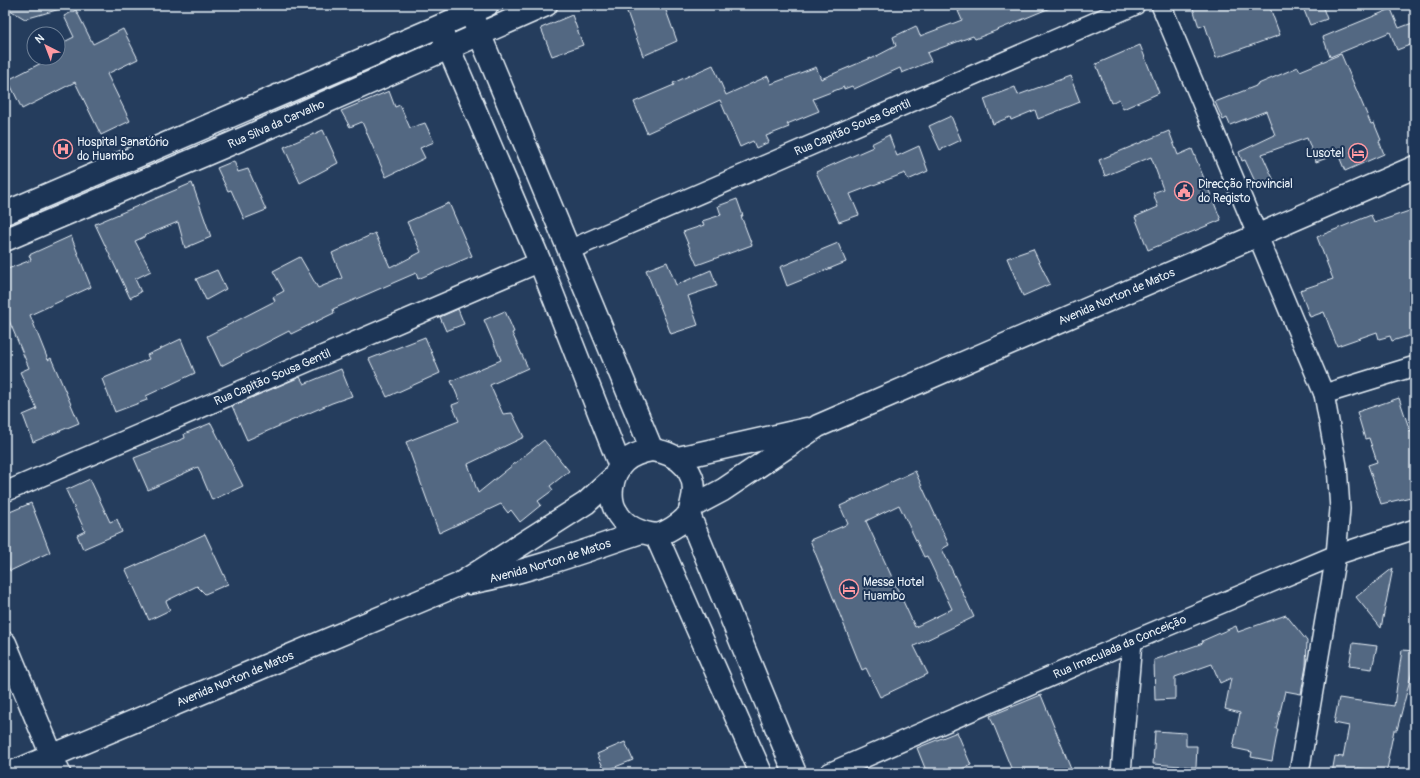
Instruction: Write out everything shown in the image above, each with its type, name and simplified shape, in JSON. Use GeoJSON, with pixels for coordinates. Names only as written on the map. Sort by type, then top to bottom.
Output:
{"type":"FeatureCollection","features":[{"type":"Feature","properties":{"kind":"street","name":"Rua Silva da Carvalho"},"geometry":{"type":"LineString","coordinates":[[5,240],[249,136],[546,5]]}},
{"type":"Feature","properties":{"kind":"street","name":"Rua Capitão Sousa Gentil"},"geometry":{"type":"LineString","coordinates":[[569,250],[1135,5]]}},
{"type":"Feature","properties":{"kind":"street"},"geometry":{"type":"LineString","coordinates":[[1161,5],[1324,394],[1337,466],[1340,509],[1336,555],[1299,773]]}},
{"type":"Feature","properties":{"kind":"street","name":"Rua Silva da Carvalho"},"geometry":{"type":"LineString","coordinates":[[5,213],[479,9]]}},
{"type":"Feature","properties":{"kind":"street"},"geometry":{"type":"LineString","coordinates":[[479,9],[480,35],[652,450]]}},
{"type":"Feature","properties":{"kind":"street"},"geometry":{"type":"LineString","coordinates":[[440,26],[540,262],[617,472]]}},
{"type":"Feature","properties":{"kind":"street"},"geometry":{"type":"LineString","coordinates":[[119,164],[129,186]]}},
{"type":"Feature","properties":{"kind":"street","name":"Avenida Norton de Matos"},"geometry":{"type":"LineString","coordinates":[[678,458],[818,426],[1415,168]]}},
{"type":"Feature","properties":{"kind":"street","name":"Rua Capitão Sousa Gentil"},"geometry":{"type":"LineString","coordinates":[[5,492],[540,262]]}},
{"type":"Feature","properties":{"kind":"street"},"geometry":{"type":"LineString","coordinates":[[1324,394],[1415,366]]}},
{"type":"Feature","properties":{"kind":"street","name":"Avenida Norton de Matos"},"geometry":{"type":"LineString","coordinates":[[690,511],[818,426]]}},
{"type":"Feature","properties":{"kind":"street"},"geometry":{"type":"LineString","coordinates":[[652,450],[661,451],[678,458],[691,475],[694,486],[694,497],[690,511],[672,528],[649,533],[626,524],[615,511],[611,495],[617,472],[629,458],[640,452],[652,450]]}},
{"type":"Feature","properties":{"kind":"street","name":"Avenida Norton de Matos"},"geometry":{"type":"LineString","coordinates":[[11,773],[55,764],[458,585],[586,503],[617,472]]}},
{"type":"Feature","properties":{"kind":"street"},"geometry":{"type":"LineString","coordinates":[[690,511],[796,773]]}},
{"type":"Feature","properties":{"kind":"street","name":"Rua Imaculada da Conceição"},"geometry":{"type":"LineString","coordinates":[[829,773],[1132,641],[1336,555],[1415,530]]}},
{"type":"Feature","properties":{"kind":"street"},"geometry":{"type":"LineString","coordinates":[[649,533],[761,773]]}},
{"type":"Feature","properties":{"kind":"street","name":"Avenida Norton de Matos"},"geometry":{"type":"LineString","coordinates":[[458,585],[487,580],[649,533]]}},
{"type":"Feature","properties":{"kind":"street"},"geometry":{"type":"LineString","coordinates":[[1121,773],[1132,641]]}},
{"type":"Feature","properties":{"kind":"street"},"geometry":{"type":"LineString","coordinates":[[5,643],[55,764]]}},
{"type":"Feature","properties":{"kind":"building"},"geometry":{"type":"Polygon","coordinates":[[[5,5],[60,5],[60,9],[25,19],[5,7],[5,5]]]}},
{"type":"Feature","properties":{"kind":"building"},"geometry":{"type":"Polygon","coordinates":[[[634,5],[664,5],[677,41],[643,56],[626,9],[634,5]]]}},
{"type":"Feature","properties":{"kind":"building"},"geometry":{"type":"Polygon","coordinates":[[[974,5],[1057,5],[975,39],[973,36],[927,53],[931,61],[902,73],[900,68],[854,89],[852,86],[844,89],[844,87],[813,99],[819,111],[787,124],[789,127],[766,136],[769,142],[756,148],[753,141],[740,147],[720,100],[647,133],[634,102],[674,85],[673,83],[713,65],[726,95],[768,76],[771,84],[816,67],[821,79],[871,59],[896,46],[893,37],[916,26],[920,36],[962,20],[958,11],[974,5]]]}},
{"type":"Feature","properties":{"kind":"building"},"geometry":{"type":"Polygon","coordinates":[[[1192,5],[1269,5],[1280,35],[1216,58],[1205,25],[1199,27],[1192,5]]]}},
{"type":"Feature","properties":{"kind":"building"},"geometry":{"type":"Polygon","coordinates":[[[1302,5],[1322,5],[1327,19],[1310,25],[1302,5]]]}},
{"type":"Feature","properties":{"kind":"building"},"geometry":{"type":"Polygon","coordinates":[[[1391,9],[1399,28],[1415,22],[1415,43],[1397,50],[1390,32],[1330,57],[1323,37],[1391,9]]]}},
{"type":"Feature","properties":{"kind":"building"},"geometry":{"type":"Polygon","coordinates":[[[76,10],[93,44],[123,29],[138,59],[107,74],[130,121],[101,135],[75,82],[22,109],[8,80],[35,66],[66,66],[66,41],[74,37],[64,16],[76,10]]]}},
{"type":"Feature","properties":{"kind":"building"},"geometry":{"type":"Polygon","coordinates":[[[572,15],[583,45],[552,56],[541,28],[572,15]]]}},
{"type":"Feature","properties":{"kind":"building"},"geometry":{"type":"Polygon","coordinates":[[[1140,45],[1159,93],[1123,109],[1119,99],[1111,103],[1096,64],[1140,45]]]}},
{"type":"Feature","properties":{"kind":"building"},"geometry":{"type":"Polygon","coordinates":[[[1341,54],[1371,124],[1374,123],[1381,140],[1379,141],[1384,154],[1345,171],[1338,154],[1316,162],[1307,138],[1262,154],[1275,183],[1259,190],[1245,160],[1242,161],[1239,152],[1275,135],[1266,111],[1230,125],[1227,118],[1223,120],[1215,102],[1298,67],[1300,71],[1341,54]]]}},
{"type":"Feature","properties":{"kind":"building"},"geometry":{"type":"Polygon","coordinates":[[[1070,76],[1080,102],[1038,119],[1035,110],[1011,120],[1010,117],[993,124],[984,99],[1015,87],[1018,95],[1070,76]]]}},
{"type":"Feature","properties":{"kind":"building"},"geometry":{"type":"Polygon","coordinates":[[[389,91],[395,107],[400,105],[410,128],[425,123],[434,142],[420,148],[425,158],[386,177],[362,122],[350,127],[341,111],[389,91]]]}},
{"type":"Feature","properties":{"kind":"building"},"geometry":{"type":"Polygon","coordinates":[[[951,116],[961,140],[940,150],[929,126],[951,116]]]}},
{"type":"Feature","properties":{"kind":"building"},"geometry":{"type":"Polygon","coordinates":[[[323,130],[338,163],[300,183],[284,147],[323,130]]]}},
{"type":"Feature","properties":{"kind":"building","name":"Direcção Provincial do Registo"},"geometry":{"type":"Polygon","coordinates":[[[1169,131],[1178,155],[1192,149],[1221,220],[1148,250],[1135,217],[1158,207],[1153,193],[1163,189],[1151,157],[1105,176],[1099,160],[1169,131]]]}},
{"type":"Feature","properties":{"kind":"building"},"geometry":{"type":"Polygon","coordinates":[[[889,135],[897,156],[919,146],[928,171],[908,180],[905,173],[850,194],[859,215],[839,222],[816,172],[873,147],[871,144],[889,135]]]}},
{"type":"Feature","properties":{"kind":"building"},"geometry":{"type":"Polygon","coordinates":[[[234,161],[238,172],[248,169],[266,210],[244,219],[231,190],[228,191],[217,168],[234,161]]]}},
{"type":"Feature","properties":{"kind":"building"},"geometry":{"type":"Polygon","coordinates":[[[192,183],[211,237],[185,248],[178,222],[135,241],[151,271],[135,279],[141,292],[130,298],[95,224],[192,183]]]}},
{"type":"Feature","properties":{"kind":"building"},"geometry":{"type":"Polygon","coordinates":[[[737,199],[743,216],[741,216],[752,245],[697,265],[683,232],[704,225],[702,221],[721,215],[718,206],[737,199]]]}},
{"type":"Feature","properties":{"kind":"building"},"geometry":{"type":"Polygon","coordinates":[[[449,203],[472,256],[418,279],[416,273],[333,309],[334,313],[291,334],[289,331],[221,366],[207,336],[275,301],[273,297],[284,291],[273,271],[300,257],[318,288],[342,278],[332,253],[375,233],[390,267],[396,265],[421,252],[407,222],[449,203]]]}},
{"type":"Feature","properties":{"kind":"building"},"geometry":{"type":"Polygon","coordinates":[[[1415,209],[1415,334],[1392,341],[1390,336],[1379,339],[1377,332],[1337,346],[1324,312],[1310,317],[1300,290],[1333,279],[1317,237],[1371,215],[1374,223],[1415,209]]]}},
{"type":"Feature","properties":{"kind":"building"},"geometry":{"type":"Polygon","coordinates":[[[71,236],[91,287],[30,315],[48,360],[51,358],[79,423],[33,442],[23,415],[37,409],[20,372],[29,368],[5,311],[5,270],[31,260],[29,255],[71,236]]]}},
{"type":"Feature","properties":{"kind":"building"},"geometry":{"type":"Polygon","coordinates":[[[838,243],[846,262],[787,286],[780,267],[838,243]]]}},
{"type":"Feature","properties":{"kind":"building"},"geometry":{"type":"Polygon","coordinates":[[[1033,249],[1050,284],[1023,296],[1007,258],[1033,249]]]}},
{"type":"Feature","properties":{"kind":"building"},"geometry":{"type":"Polygon","coordinates":[[[667,262],[676,285],[711,270],[717,286],[688,296],[698,325],[671,334],[646,270],[667,262]]]}},
{"type":"Feature","properties":{"kind":"building"},"geometry":{"type":"Polygon","coordinates":[[[217,270],[226,289],[206,300],[196,279],[217,270]]]}},
{"type":"Feature","properties":{"kind":"building"},"geometry":{"type":"Polygon","coordinates":[[[458,309],[464,324],[446,331],[440,317],[458,309]]]}},
{"type":"Feature","properties":{"kind":"building"},"geometry":{"type":"Polygon","coordinates":[[[505,311],[514,332],[512,333],[528,368],[490,385],[503,414],[512,413],[524,437],[468,464],[478,493],[544,440],[569,471],[550,486],[553,490],[538,501],[541,505],[520,522],[511,510],[508,513],[501,504],[439,533],[406,442],[459,421],[452,405],[460,402],[451,381],[501,360],[484,320],[505,311]]]}},
{"type":"Feature","properties":{"kind":"building"},"geometry":{"type":"Polygon","coordinates":[[[425,337],[440,373],[387,397],[369,359],[425,337]]]}},
{"type":"Feature","properties":{"kind":"building"},"geometry":{"type":"Polygon","coordinates":[[[181,339],[195,373],[146,396],[147,400],[115,412],[102,379],[149,359],[147,355],[181,339]]]}},
{"type":"Feature","properties":{"kind":"building"},"geometry":{"type":"Polygon","coordinates":[[[341,369],[352,396],[332,403],[247,440],[232,406],[300,377],[304,384],[341,369]]]}},
{"type":"Feature","properties":{"kind":"building"},"geometry":{"type":"Polygon","coordinates":[[[1399,398],[1410,431],[1415,429],[1415,496],[1381,504],[1368,465],[1377,462],[1369,438],[1365,439],[1357,412],[1399,398]]]}},
{"type":"Feature","properties":{"kind":"building"},"geometry":{"type":"Polygon","coordinates":[[[211,423],[243,486],[212,500],[198,467],[148,490],[134,458],[185,438],[184,434],[211,423]]]}},
{"type":"Feature","properties":{"kind":"building"},"geometry":{"type":"Polygon","coordinates":[[[915,471],[949,545],[942,549],[974,617],[914,646],[928,674],[880,697],[866,668],[862,670],[810,540],[848,524],[840,506],[915,471]],[[899,505],[866,521],[915,627],[952,609],[927,556],[924,557],[899,505]]]}},
{"type":"Feature","properties":{"kind":"building"},"geometry":{"type":"Polygon","coordinates":[[[90,479],[110,522],[117,519],[122,532],[83,549],[77,535],[85,531],[66,490],[90,479]]]}},
{"type":"Feature","properties":{"kind":"building"},"geometry":{"type":"Polygon","coordinates":[[[31,503],[50,552],[10,571],[5,558],[5,514],[31,503]]]}},
{"type":"Feature","properties":{"kind":"building"},"geometry":{"type":"Polygon","coordinates":[[[205,534],[228,584],[205,594],[197,586],[166,601],[170,610],[149,620],[126,570],[205,534]]]}},
{"type":"Feature","properties":{"kind":"building"},"geometry":{"type":"Polygon","coordinates":[[[1393,568],[1381,628],[1356,597],[1393,568]]]}},
{"type":"Feature","properties":{"kind":"building"},"geometry":{"type":"Polygon","coordinates":[[[1286,615],[1307,641],[1306,666],[1301,694],[1285,691],[1276,729],[1278,729],[1272,761],[1251,757],[1252,752],[1233,748],[1240,713],[1225,709],[1231,678],[1220,683],[1212,664],[1175,677],[1175,699],[1155,700],[1154,660],[1203,643],[1202,641],[1236,626],[1238,632],[1286,615]]]}},
{"type":"Feature","properties":{"kind":"building"},"geometry":{"type":"Polygon","coordinates":[[[1353,643],[1377,646],[1372,669],[1349,666],[1353,643]]]}},
{"type":"Feature","properties":{"kind":"building"},"geometry":{"type":"Polygon","coordinates":[[[1402,650],[1415,651],[1415,669],[1413,668],[1397,730],[1394,730],[1386,773],[1358,768],[1357,773],[1332,773],[1335,756],[1343,757],[1349,726],[1334,723],[1339,698],[1394,706],[1402,650]]]}},
{"type":"Feature","properties":{"kind":"building"},"geometry":{"type":"Polygon","coordinates":[[[1041,695],[1073,773],[1013,773],[990,716],[1041,695]]]}},
{"type":"Feature","properties":{"kind":"building"},"geometry":{"type":"Polygon","coordinates":[[[1155,731],[1186,733],[1186,746],[1197,746],[1196,767],[1153,764],[1155,731]]]}},
{"type":"Feature","properties":{"kind":"building"},"geometry":{"type":"Polygon","coordinates":[[[957,732],[971,765],[951,773],[927,773],[917,748],[957,732]]]}},
{"type":"Feature","properties":{"kind":"building"},"geometry":{"type":"Polygon","coordinates":[[[625,742],[633,760],[605,771],[597,754],[625,742]]]}},
{"type":"Feature","properties":{"kind":"place","name":"Hospital Sanatório do Huambo"},"geometry":{"type":"Point","coordinates":[63,149]}},
{"type":"Feature","properties":{"kind":"place","name":"Lusotel"},"geometry":{"type":"Point","coordinates":[1358,153]}},
{"type":"Feature","properties":{"kind":"place","name":"Direcção Provincial do Registo"},"geometry":{"type":"Point","coordinates":[1184,191]}},
{"type":"Feature","properties":{"kind":"place","name":"Messe Hotel Huambo"},"geometry":{"type":"Point","coordinates":[849,589]}}]}
